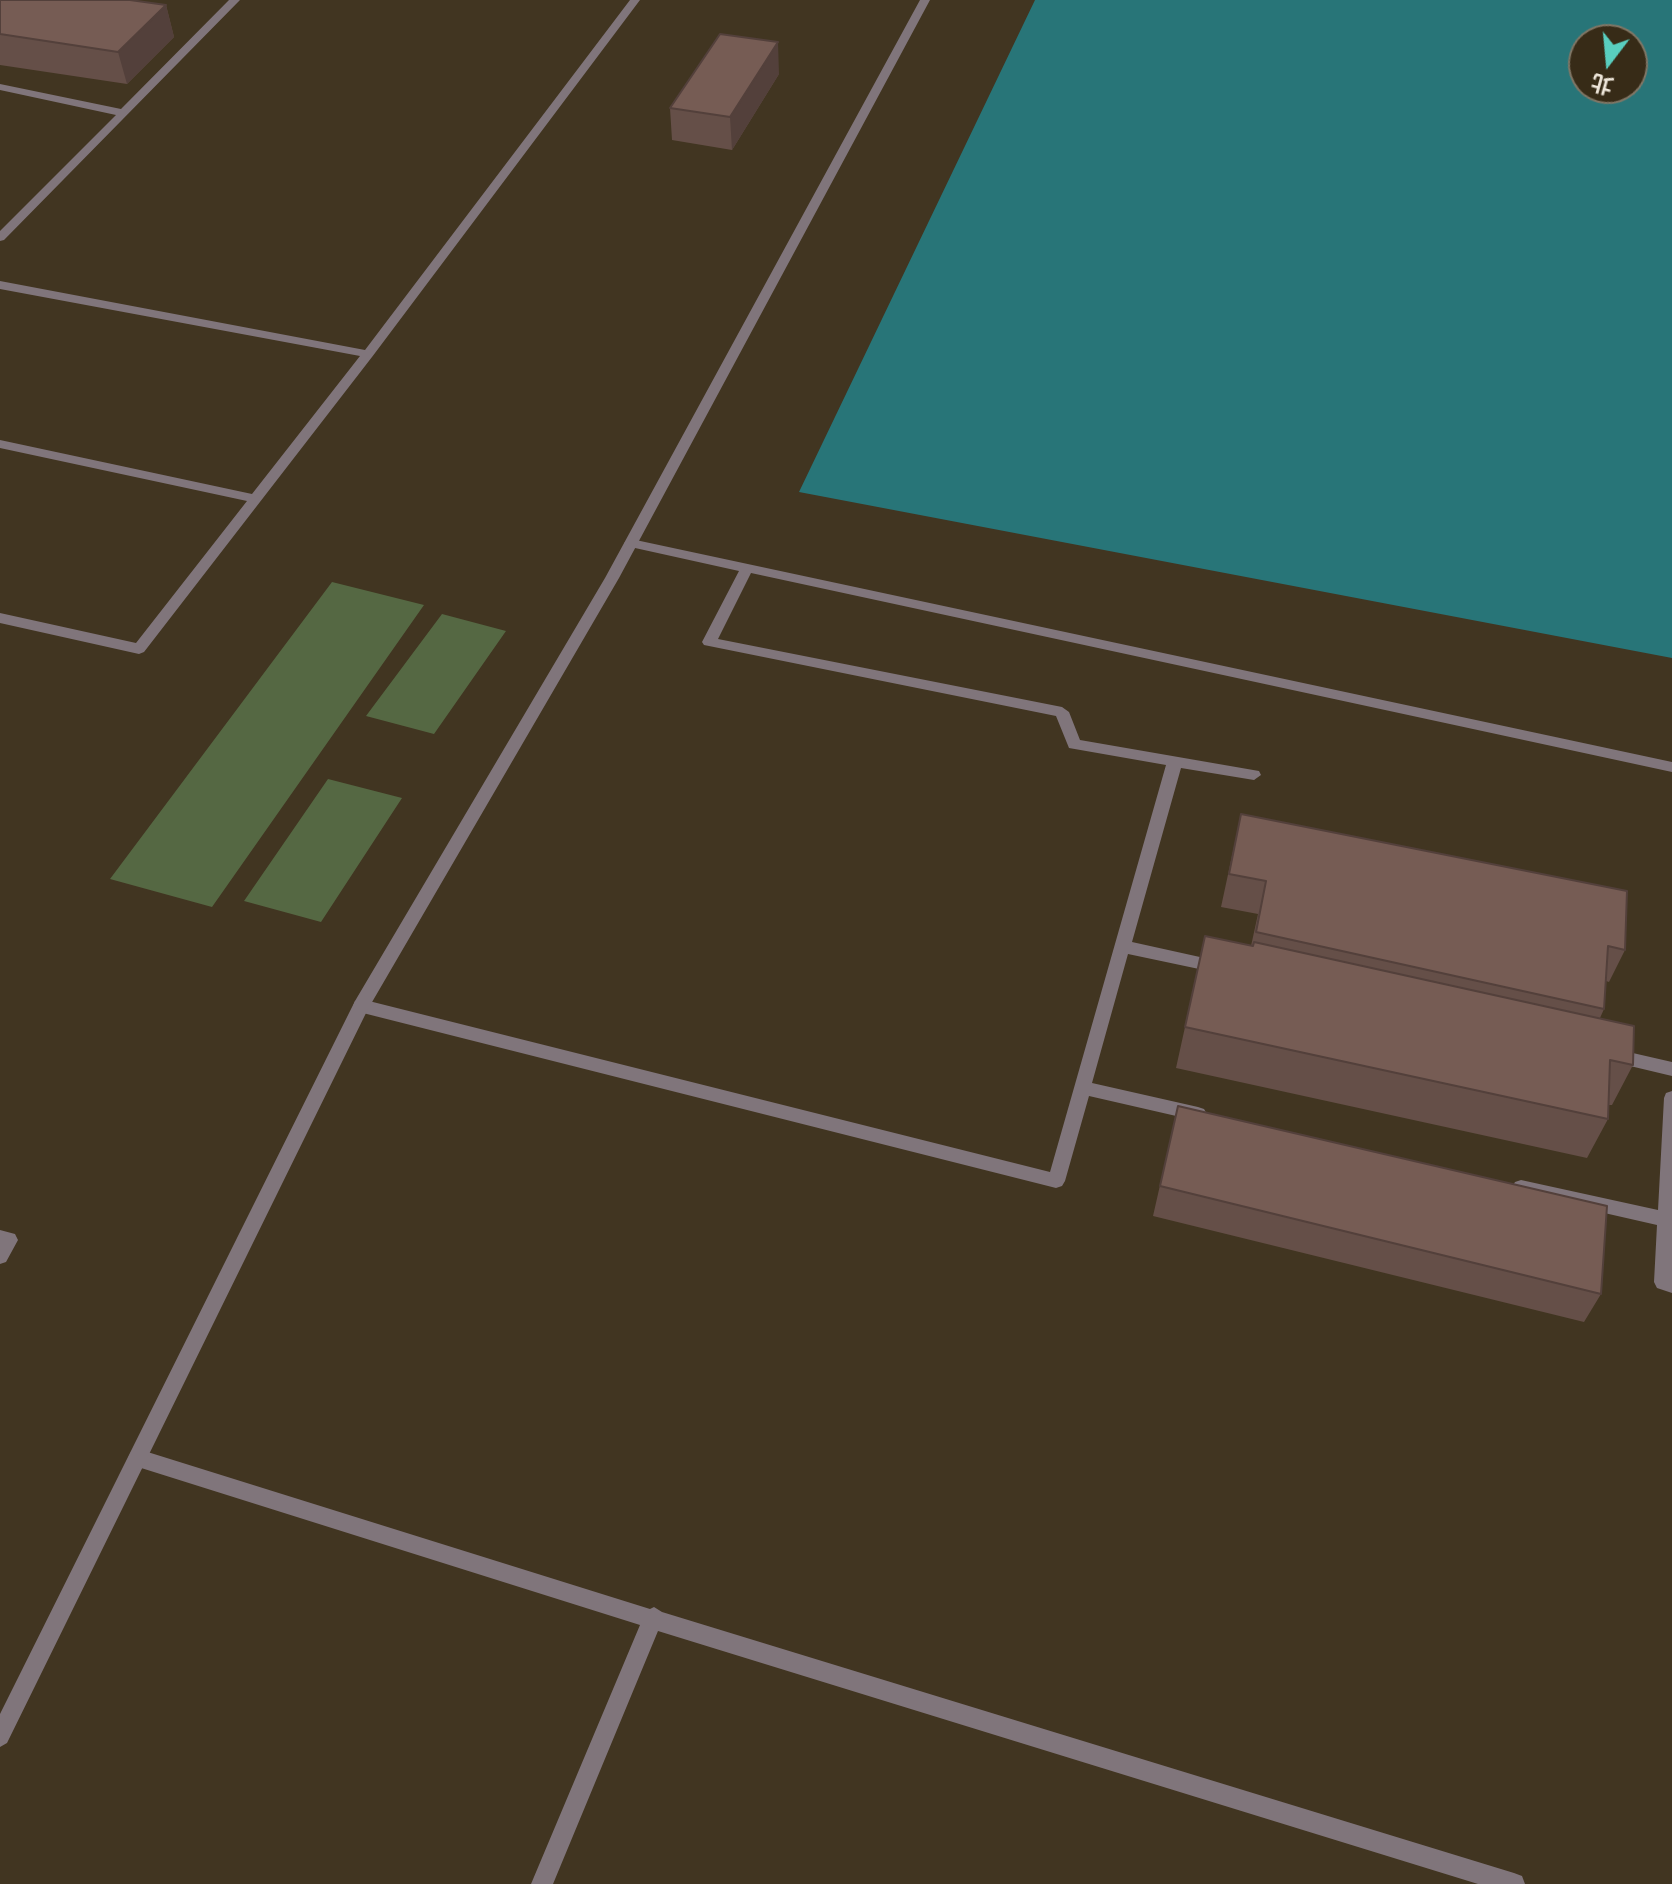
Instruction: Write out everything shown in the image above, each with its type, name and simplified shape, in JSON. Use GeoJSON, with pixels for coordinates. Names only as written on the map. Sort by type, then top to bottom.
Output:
{"type":"FeatureCollection","features":[{"type":"Feature","properties":{"kind":"street"},"geometry":{"type":"LineString","coordinates":[[0,238],[235,0]]}},
{"type":"Feature","properties":{"kind":"street"},"geometry":{"type":"LineString","coordinates":[[0,618],[139,649],[368,354],[635,0]]}},
{"type":"Feature","properties":{"kind":"street"},"geometry":{"type":"LineString","coordinates":[[0,1736],[361,1006],[631,543],[925,0]]}},
{"type":"Feature","properties":{"kind":"street"},"geometry":{"type":"LineString","coordinates":[[0,87],[124,113]]}},
{"type":"Feature","properties":{"kind":"street"},"geometry":{"type":"LineString","coordinates":[[0,285],[368,354]]}},
{"type":"Feature","properties":{"kind":"street"},"geometry":{"type":"LineString","coordinates":[[0,444],[255,499]]}},
{"type":"Feature","properties":{"kind":"street"},"geometry":{"type":"LineString","coordinates":[[631,543],[1672,767]]}},
{"type":"Feature","properties":{"kind":"street"},"geometry":{"type":"LineString","coordinates":[[747,568],[709,642],[1062,712],[1074,744],[1254,775]]}},
{"type":"Feature","properties":{"kind":"street"},"geometry":{"type":"LineString","coordinates":[[361,1006],[1056,1181],[1175,761]]}},
{"type":"Feature","properties":{"kind":"street"},"geometry":{"type":"LineString","coordinates":[[1122,946],[1229,970]]}},
{"type":"Feature","properties":{"kind":"street"},"geometry":{"type":"LineString","coordinates":[[1596,1052],[1672,1069]]}},
{"type":"Feature","properties":{"kind":"street"},"geometry":{"type":"LineString","coordinates":[[1083,1088],[1221,1119]]}},
{"type":"Feature","properties":{"kind":"street"},"geometry":{"type":"LineString","coordinates":[[1672,1098],[1663,1282],[1672,1285]]}},
{"type":"Feature","properties":{"kind":"street"},"geometry":{"type":"LineString","coordinates":[[1499,1181],[1668,1220]]}},
{"type":"Feature","properties":{"kind":"street"},"geometry":{"type":"LineString","coordinates":[[0,1238],[9,1240],[0,1256]]}},
{"type":"Feature","properties":{"kind":"street"},"geometry":{"type":"LineString","coordinates":[[138,1458],[1514,1884]]}},
{"type":"Feature","properties":{"kind":"street"},"geometry":{"type":"LineString","coordinates":[[542,1884],[654,1617]]}},
{"type":"Feature","properties":{"kind":"green space"},"geometry":{"type":"Polygon","coordinates":[[[332,582],[424,605],[212,907],[110,879],[332,582]]]}},
{"type":"Feature","properties":{"kind":"green space"},"geometry":{"type":"Polygon","coordinates":[[[442,614],[506,631],[434,734],[366,716],[442,614]]]}},
{"type":"Feature","properties":{"kind":"green space"},"geometry":{"type":"Polygon","coordinates":[[[328,779],[402,798],[321,922],[244,901],[328,779]]]}},
{"type":"Feature","properties":{"kind":"water"},"geometry":{"type":"Polygon","coordinates":[[[1035,0],[1672,0],[1672,658],[799,492],[1035,0]]]}},
{"type":"Feature","properties":{"kind":"building"},"geometry":{"type":"Polygon","coordinates":[[[0,0],[130,0],[166,5],[118,52],[0,34],[0,0]]]}},
{"type":"Feature","properties":{"kind":"building"},"geometry":{"type":"Polygon","coordinates":[[[720,34],[778,42],[730,117],[670,108],[720,34]]]}},
{"type":"Feature","properties":{"kind":"building"},"geometry":{"type":"Polygon","coordinates":[[[1241,814],[1627,891],[1625,950],[1608,946],[1604,1009],[1256,932],[1266,881],[1229,874],[1241,814]]]}},
{"type":"Feature","properties":{"kind":"building"},"geometry":{"type":"Polygon","coordinates":[[[1205,936],[1253,946],[1254,942],[1634,1026],[1633,1065],[1610,1060],[1608,1119],[1185,1027],[1205,936]]]}},
{"type":"Feature","properties":{"kind":"building"},"geometry":{"type":"Polygon","coordinates":[[[1178,1106],[1607,1206],[1601,1294],[1160,1186],[1178,1106]]]}}]}
